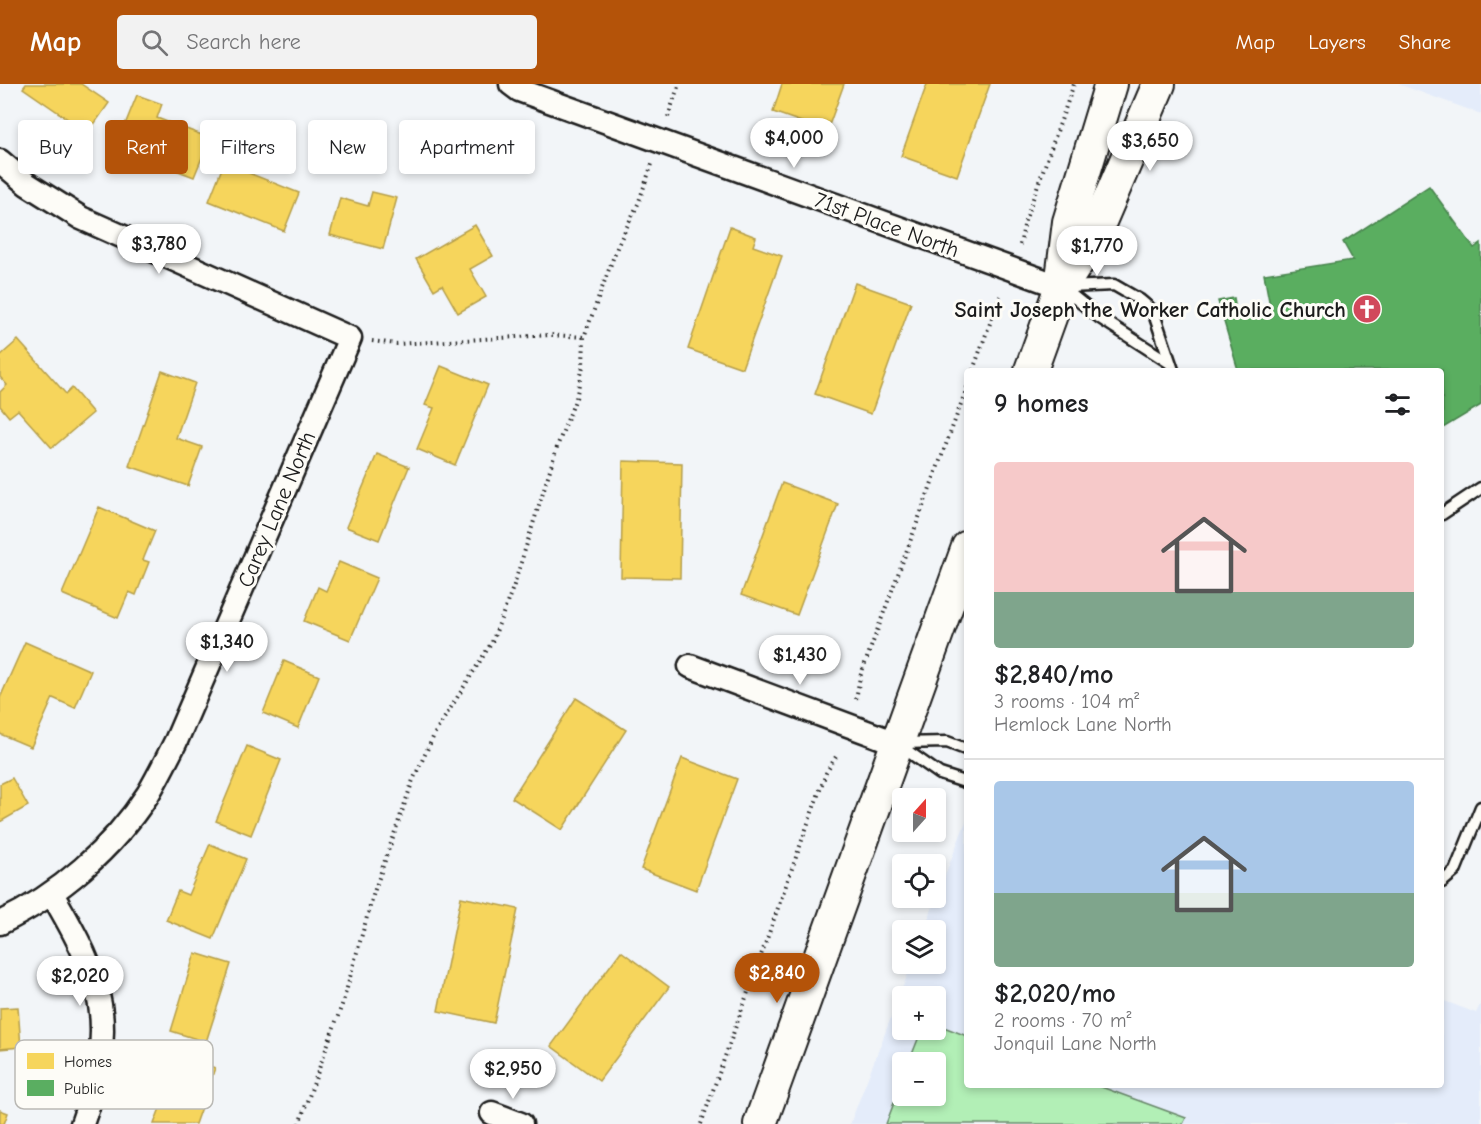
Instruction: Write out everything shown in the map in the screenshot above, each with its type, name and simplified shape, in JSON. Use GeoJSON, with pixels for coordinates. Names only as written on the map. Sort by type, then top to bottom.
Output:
{"type":"FeatureCollection","features":[{"type":"Feature","properties":{"kind":"main road"},"geometry":{"type":"LineString","coordinates":[[1032,368],[1061,287],[1069,222],[1111,84]]}},
{"type":"Feature","properties":{"kind":"main road"},"geometry":{"type":"LineString","coordinates":[[1061,287],[1092,240],[1159,84]]}},
{"type":"Feature","properties":{"kind":"main road"},"geometry":{"type":"LineString","coordinates":[[760,1124],[964,557]]}},
{"type":"Feature","properties":{"kind":"street","name":"71st Place North"},"geometry":{"type":"LineString","coordinates":[[511,84],[519,90],[1061,287]]}},
{"type":"Feature","properties":{"kind":"street"},"geometry":{"type":"LineString","coordinates":[[0,161],[27,184],[81,218],[350,338]]}},
{"type":"Feature","properties":{"kind":"street","name":"Carey Lane North"},"geometry":{"type":"LineString","coordinates":[[0,923],[52,894],[71,879],[126,824],[153,783],[176,741],[350,338]]}},
{"type":"Feature","properties":{"kind":"street"},"geometry":{"type":"LineString","coordinates":[[690,666],[896,743]]}},
{"type":"Feature","properties":{"kind":"street"},"geometry":{"type":"LineString","coordinates":[[52,894],[75,933],[88,963],[103,1014],[102,1040]]}},
{"type":"Feature","properties":{"kind":"street"},"geometry":{"type":"LineString","coordinates":[[82,1124],[86,1109]]}},
{"type":"Feature","properties":{"kind":"street"},"geometry":{"type":"LineString","coordinates":[[492,1113],[521,1124]]}},
{"type":"Feature","properties":{"kind":"lane"},"geometry":{"type":"LineString","coordinates":[[1061,287],[1114,285],[1140,300],[1153,311],[1171,367]]}},
{"type":"Feature","properties":{"kind":"lane"},"geometry":{"type":"LineString","coordinates":[[1061,287],[1100,318],[1171,367]]}},
{"type":"Feature","properties":{"kind":"lane"},"geometry":{"type":"LineString","coordinates":[[1444,513],[1481,488]]}},
{"type":"Feature","properties":{"kind":"lane"},"geometry":{"type":"LineString","coordinates":[[896,743],[946,742],[964,749]]}},
{"type":"Feature","properties":{"kind":"lane"},"geometry":{"type":"LineString","coordinates":[[896,743],[940,774],[964,782]]}},
{"type":"Feature","properties":{"kind":"lane"},"geometry":{"type":"LineString","coordinates":[[1444,880],[1455,872],[1481,807]]}},
{"type":"Feature","properties":{"kind":"path"},"geometry":{"type":"LineString","coordinates":[[299,1124],[343,1002],[374,892],[413,780],[435,733],[492,642],[514,585],[558,444],[576,398],[584,366],[584,337],[618,245],[638,204],[679,84]]}},
{"type":"Feature","properties":{"kind":"path"},"geometry":{"type":"LineString","coordinates":[[1020,245],[1025,221],[1074,84]]}},
{"type":"Feature","properties":{"kind":"path"},"geometry":{"type":"LineString","coordinates":[[974,368],[1000,296]]}},
{"type":"Feature","properties":{"kind":"path"},"geometry":{"type":"LineString","coordinates":[[350,338],[397,344],[551,335],[584,337]]}},
{"type":"Feature","properties":{"kind":"path"},"geometry":{"type":"LineString","coordinates":[[856,699],[860,676],[964,396]]}},
{"type":"Feature","properties":{"kind":"path"},"geometry":{"type":"LineString","coordinates":[[701,1124],[826,773],[837,755]]}},
{"type":"Feature","properties":{"kind":"shaded area"},"geometry":{"type":"Polygon","coordinates":[[[1398,84],[1481,84],[1481,114],[1398,84]]]}},
{"type":"Feature","properties":{"kind":"shaded area"},"geometry":{"type":"Polygon","coordinates":[[[964,826],[964,1088],[1444,1088],[1444,1001],[1476,1013],[1481,1003],[1481,1124],[850,1124],[892,1015],[892,1040],[946,1040],[946,986],[903,986],[908,974],[946,974],[946,920],[928,920],[932,908],[946,908],[946,873],[964,826]]]}},
{"type":"Feature","properties":{"kind":"green space"},"geometry":{"type":"Polygon","coordinates":[[[946,1028],[964,1035],[964,1088],[1104,1088],[1186,1118],[1183,1124],[886,1124],[893,1106],[946,1106],[946,1052],[913,1052],[918,1040],[946,1040],[946,1028]]]}},
{"type":"Feature","properties":{"kind":"building: Homes"},"geometry":{"type":"Polygon","coordinates":[[[26,84],[81,84],[109,103],[93,126],[93,120],[69,120],[23,88],[26,84]]]}},
{"type":"Feature","properties":{"kind":"building: Homes"},"geometry":{"type":"Polygon","coordinates":[[[782,84],[844,84],[827,131],[773,112],[782,84]]]}},
{"type":"Feature","properties":{"kind":"building: Homes"},"geometry":{"type":"Polygon","coordinates":[[[927,84],[990,84],[957,176],[901,156],[927,84]]]}},
{"type":"Feature","properties":{"kind":"building: Homes"},"geometry":{"type":"Polygon","coordinates":[[[137,95],[162,104],[157,118],[162,120],[127,120],[137,95]]]}},
{"type":"Feature","properties":{"kind":"building: Homes"},"geometry":{"type":"Polygon","coordinates":[[[188,130],[200,134],[200,162],[194,177],[186,174],[188,130]]]}},
{"type":"Feature","properties":{"kind":"building: Homes"},"geometry":{"type":"Polygon","coordinates":[[[220,174],[252,174],[299,193],[284,231],[209,201],[220,174]]]}},
{"type":"Feature","properties":{"kind":"building: Homes"},"geometry":{"type":"Polygon","coordinates":[[[372,192],[397,198],[383,249],[330,235],[340,198],[368,206],[372,192]]]}},
{"type":"Feature","properties":{"kind":"building: Homes"},"geometry":{"type":"Polygon","coordinates":[[[475,225],[493,256],[470,269],[486,297],[458,313],[442,285],[434,290],[416,259],[475,225]]]}},
{"type":"Feature","properties":{"kind":"building: Homes"},"geometry":{"type":"Polygon","coordinates":[[[730,227],[756,237],[753,246],[782,256],[742,368],[688,349],[730,227]]]}},
{"type":"Feature","properties":{"kind":"building: Homes"},"geometry":{"type":"Polygon","coordinates":[[[855,283],[911,303],[871,414],[815,394],[855,283]]]}},
{"type":"Feature","properties":{"kind":"building: Homes"},"geometry":{"type":"Polygon","coordinates":[[[18,340],[66,394],[72,388],[93,413],[52,448],[18,410],[9,417],[0,406],[0,392],[7,385],[0,377],[0,356],[18,340]]]}},
{"type":"Feature","properties":{"kind":"building: Homes"},"geometry":{"type":"Polygon","coordinates":[[[441,366],[488,385],[455,465],[417,449],[434,408],[425,405],[441,366]]]}},
{"type":"Feature","properties":{"kind":"building: Homes"},"geometry":{"type":"Polygon","coordinates":[[[162,371],[195,383],[176,438],[202,447],[188,486],[129,466],[162,371]]]}},
{"type":"Feature","properties":{"kind":"building: Homes"},"geometry":{"type":"Polygon","coordinates":[[[377,454],[409,467],[379,540],[346,527],[377,454]]]}},
{"type":"Feature","properties":{"kind":"building: Homes"},"geometry":{"type":"Polygon","coordinates":[[[623,461],[682,463],[680,578],[621,577],[623,461]]]}},
{"type":"Feature","properties":{"kind":"building: Homes"},"geometry":{"type":"Polygon","coordinates":[[[782,483],[838,504],[797,615],[741,595],[782,483]]]}},
{"type":"Feature","properties":{"kind":"building: Homes"},"geometry":{"type":"Polygon","coordinates":[[[99,507],[155,531],[143,560],[149,562],[136,595],[129,592],[118,618],[62,594],[99,507]]]}},
{"type":"Feature","properties":{"kind":"building: Homes"},"geometry":{"type":"Polygon","coordinates":[[[339,562],[377,578],[350,640],[304,621],[318,587],[326,591],[339,562]]]}},
{"type":"Feature","properties":{"kind":"building: Homes"},"geometry":{"type":"Polygon","coordinates":[[[25,642],[91,671],[75,708],[53,698],[31,747],[0,734],[0,698],[25,642]]]}},
{"type":"Feature","properties":{"kind":"building: Homes"},"geometry":{"type":"Polygon","coordinates":[[[284,661],[319,676],[298,728],[263,713],[284,661]]]}},
{"type":"Feature","properties":{"kind":"building: Homes"},"geometry":{"type":"Polygon","coordinates":[[[576,698],[626,730],[562,830],[512,798],[576,698]]]}},
{"type":"Feature","properties":{"kind":"building: Homes"},"geometry":{"type":"Polygon","coordinates":[[[247,746],[281,760],[251,835],[216,821],[247,746]]]}},
{"type":"Feature","properties":{"kind":"building: Homes"},"geometry":{"type":"Polygon","coordinates":[[[682,758],[737,779],[696,890],[641,869],[682,758]]]}},
{"type":"Feature","properties":{"kind":"building: Homes"},"geometry":{"type":"Polygon","coordinates":[[[12,778],[28,806],[0,822],[0,784],[12,778]]]}},
{"type":"Feature","properties":{"kind":"building: Homes"},"geometry":{"type":"Polygon","coordinates":[[[210,844],[246,859],[213,939],[166,920],[178,891],[188,895],[210,844]]]}},
{"type":"Feature","properties":{"kind":"building: Homes"},"geometry":{"type":"Polygon","coordinates":[[[461,897],[518,909],[494,1023],[438,1011],[461,897]]]}},
{"type":"Feature","properties":{"kind":"building: Homes"},"geometry":{"type":"Polygon","coordinates":[[[621,951],[669,987],[599,1081],[551,1046],[621,951]]]}},
{"type":"Feature","properties":{"kind":"building: Homes"},"geometry":{"type":"Polygon","coordinates":[[[195,953],[231,964],[207,1040],[171,1031],[195,953]]]}},
{"type":"Feature","properties":{"kind":"building: Homes"},"geometry":{"type":"Polygon","coordinates":[[[18,1007],[20,1040],[15,1040],[15,1048],[0,1049],[0,1008],[18,1007]]]}},
{"type":"Feature","properties":{"kind":"building: Homes"},"geometry":{"type":"Polygon","coordinates":[[[160,1109],[200,1109],[195,1124],[154,1124],[160,1109]]]}},
{"type":"Feature","properties":{"kind":"building: Homes"},"geometry":{"type":"Polygon","coordinates":[[[0,1110],[8,1113],[4,1124],[0,1124],[0,1110]]]}},
{"type":"Feature","properties":{"kind":"building: Public","name":"Saint Joseph the Worker Catholic Church"},"geometry":{"type":"Polygon","coordinates":[[[1429,186],[1474,248],[1481,243],[1481,405],[1444,427],[1444,368],[1237,368],[1218,301],[1234,298],[1236,312],[1270,306],[1264,274],[1353,260],[1343,242],[1429,186]]]}},
{"type":"Feature","properties":{"kind":"place","name":"Saint Joseph the Worker Catholic Church"},"geometry":{"type":"Point","coordinates":[1367,309]}}]}
